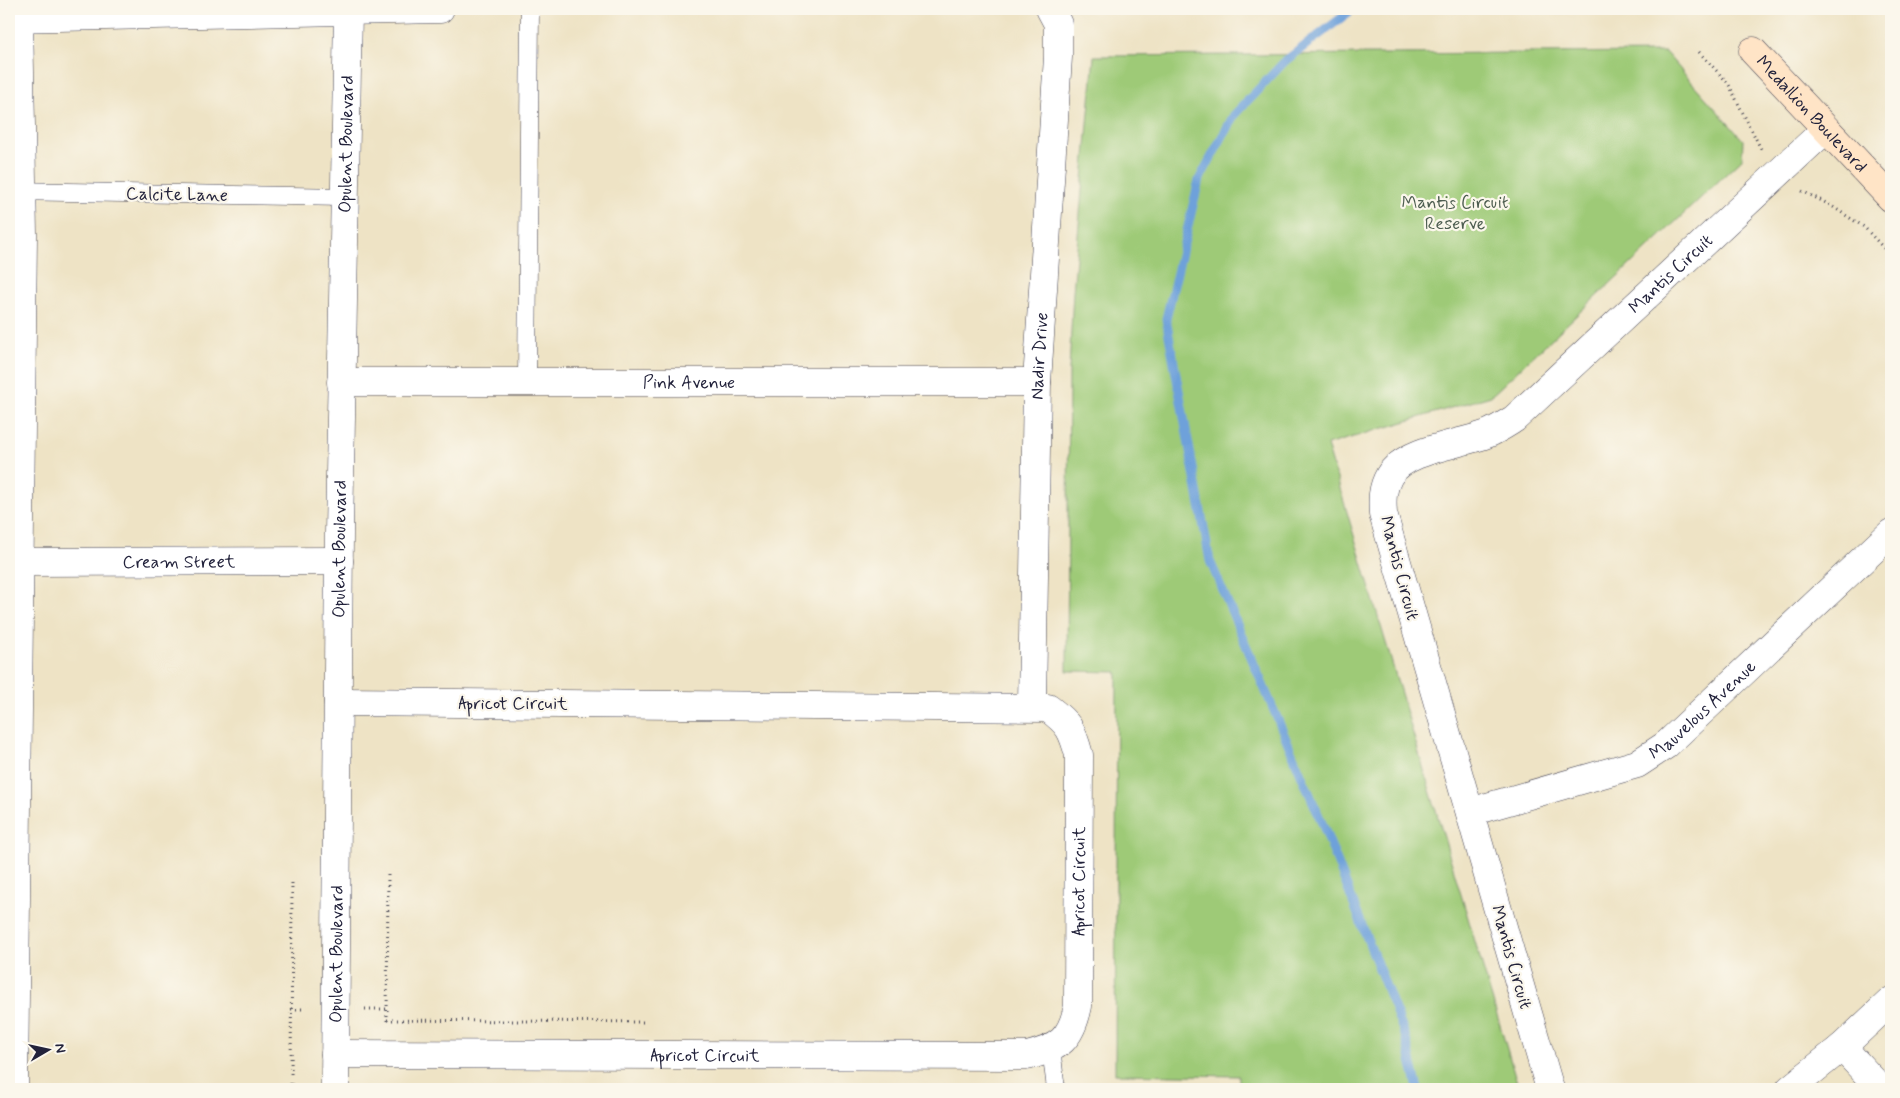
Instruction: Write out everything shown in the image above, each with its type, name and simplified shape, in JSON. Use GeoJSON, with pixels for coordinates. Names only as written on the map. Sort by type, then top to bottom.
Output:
{"type":"FeatureCollection","features":[{"type":"Feature","properties":{"kind":"street"},"geometry":{"type":"LineString","coordinates":[[14,1089],[20,562],[14,18],[348,9],[440,9]]}},
{"type":"Feature","properties":{"kind":"street","name":"Opulent Boulevard"},"geometry":{"type":"LineString","coordinates":[[335,1089],[339,560],[348,9]]}},
{"type":"Feature","properties":{"kind":"street","name":"Nadir Drive"},"geometry":{"type":"LineString","coordinates":[[1032,706],[1036,382],[1058,57],[1058,24],[1050,9]]}},
{"type":"Feature","properties":{"kind":"street","name":"Medallion Boulevard"},"geometry":{"type":"LineString","coordinates":[[1753,51],[1891,198]]}},
{"type":"Feature","properties":{"kind":"street","name":"Mantis Circuit"},"geometry":{"type":"LineString","coordinates":[[1550,1089],[1383,514],[1382,493],[1389,475],[1402,462],[1419,454],[1488,434],[1514,419],[1826,128]]}},
{"type":"Feature","properties":{"kind":"street","name":"Pink Avenue"},"geometry":{"type":"LineString","coordinates":[[342,382],[1036,382]]}},
{"type":"Feature","properties":{"kind":"street","name":"Mauvelous Avenue"},"geometry":{"type":"LineString","coordinates":[[1470,812],[1637,764],[1666,745],[1891,533]]}},
{"type":"Feature","properties":{"kind":"street","name":"Cream Street"},"geometry":{"type":"LineString","coordinates":[[20,562],[339,560]]}},
{"type":"Feature","properties":{"kind":"street","name":"Apricot Circuit"},"geometry":{"type":"LineString","coordinates":[[335,1054],[1028,1056],[1051,1048],[1063,1041],[1074,1024],[1078,1006],[1079,755],[1074,734],[1062,719],[1048,708],[1032,706],[338,702]]}},
{"type":"Feature","properties":{"kind":"street"},"geometry":{"type":"LineString","coordinates":[[1790,1089],[1842,1047],[1891,1001]]}},
{"type":"Feature","properties":{"kind":"street"},"geometry":{"type":"LineString","coordinates":[[1842,1047],[1881,1089]]}},
{"type":"Feature","properties":{"kind":"lane"},"geometry":{"type":"LineString","coordinates":[[527,382],[530,9]]}},
{"type":"Feature","properties":{"kind":"lane","name":"Calcite Lane"},"geometry":{"type":"LineString","coordinates":[[16,191],[345,197]]}},
{"type":"Feature","properties":{"kind":"lane"},"geometry":{"type":"LineString","coordinates":[[1051,1048],[1056,1088]]}},
{"type":"Feature","properties":{"kind":"path"},"geometry":{"type":"LineString","coordinates":[[1699,52],[1728,83],[1761,148]]}},
{"type":"Feature","properties":{"kind":"path"},"geometry":{"type":"LineString","coordinates":[[1804,192],[1830,205],[1864,228],[1891,256]]}},
{"type":"Feature","properties":{"kind":"path"},"geometry":{"type":"LineString","coordinates":[[387,1053],[388,874]]}},
{"type":"Feature","properties":{"kind":"path"},"geometry":{"type":"LineString","coordinates":[[291,1089],[292,879]]}},
{"type":"Feature","properties":{"kind":"path"},"geometry":{"type":"LineString","coordinates":[[387,1020],[645,1022]]}},
{"type":"Feature","properties":{"kind":"path"},"geometry":{"type":"LineString","coordinates":[[1056,1088],[1228,1087],[1228,1089]]}},
{"type":"Feature","properties":{"kind":"green space","name":"Mantis Circuit Reserve"},"geometry":{"type":"Polygon","coordinates":[[[1665,52],[1743,140],[1742,159],[1491,396],[1327,445],[1519,1089],[1239,1089],[1239,1076],[1115,1074],[1117,672],[1067,671],[1069,370],[1073,292],[1094,56],[1665,52]]]}},
{"type":"Feature","properties":{"kind":"waterway"},"geometry":{"type":"LineString","coordinates":[[1353,9],[1285,61],[1234,115],[1199,180],[1166,319],[1210,561],[1322,823],[1405,1035],[1418,1089]]}}]}
